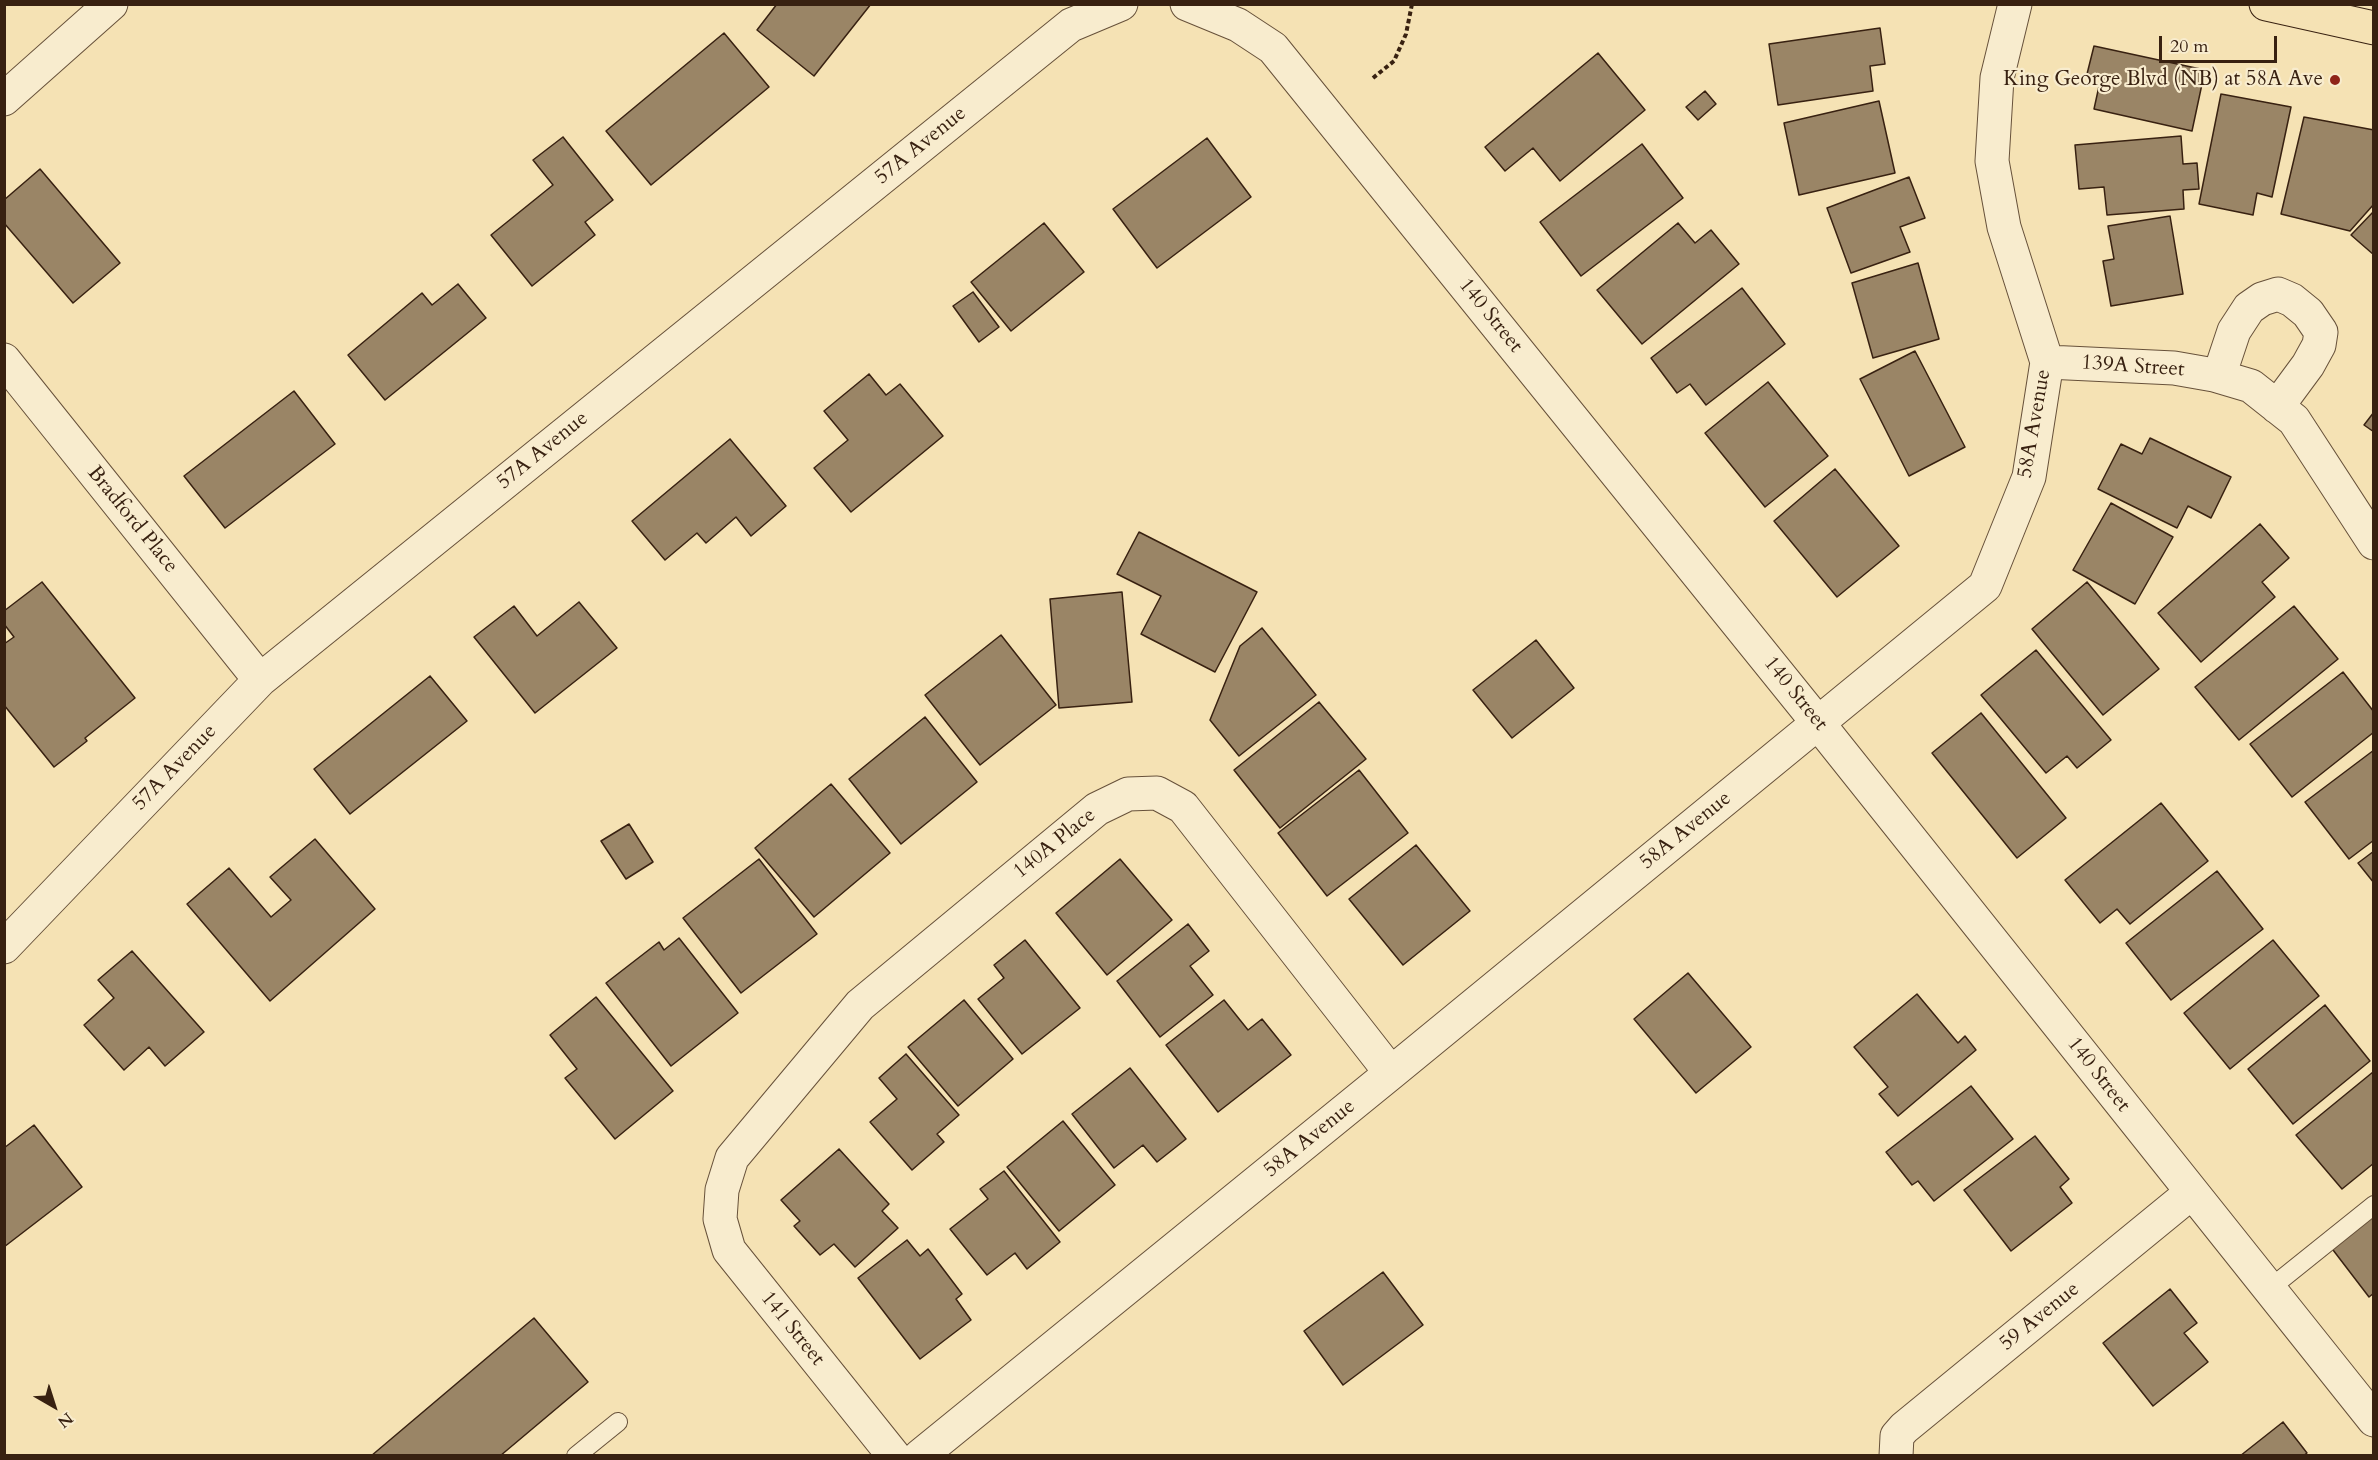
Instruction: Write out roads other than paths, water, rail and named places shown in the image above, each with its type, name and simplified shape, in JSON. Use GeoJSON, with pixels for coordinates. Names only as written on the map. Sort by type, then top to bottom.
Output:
{"type":"FeatureCollection","features":[{"type":"Feature","properties":{"kind":"main road"},"geometry":{"type":"LineString","coordinates":[[2266,4],[2373,28]]}},
{"type":"Feature","properties":{"kind":"street"},"geometry":{"type":"LineString","coordinates":[[4,99],[111,4]]}},
{"type":"Feature","properties":{"kind":"street","name":"57A Avenue"},"geometry":{"type":"LineString","coordinates":[[4,947],[260,680],[1071,25],[1121,4]]}},
{"type":"Feature","properties":{"kind":"street","name":"140 Street"},"geometry":{"type":"LineString","coordinates":[[1187,4],[1238,25],[1273,48],[1818,723],[2373,1420]]}},
{"type":"Feature","properties":{"kind":"street","name":"58A Avenue"},"geometry":{"type":"LineString","coordinates":[[920,1455],[1985,586],[2028,477],[2047,362],[2004,227],[1992,161],[1997,78],[2015,4]]}},
{"type":"Feature","properties":{"kind":"street"},"geometry":{"type":"LineString","coordinates":[[2219,376],[2234,331],[2249,308],[2262,299],[2278,294],[2292,300],[2308,313],[2320,332],[2319,345],[2308,365],[2277,407]]}},
{"type":"Feature","properties":{"kind":"street","name":"Bradford Place"},"geometry":{"type":"LineString","coordinates":[[4,360],[260,680]]}},
{"type":"Feature","properties":{"kind":"street","name":"139A Street"},"geometry":{"type":"LineString","coordinates":[[2047,362],[2174,368],[2219,376],[2252,386],[2294,420],[2373,543]]}},
{"type":"Feature","properties":{"kind":"street","name":"140A Place"},"geometry":{"type":"LineString","coordinates":[[722,1190],[732,1158],[860,1005],[1097,809],[1128,794],[1157,793],[1183,807],[1391,1073]]}},
{"type":"Feature","properties":{"kind":"street","name":"141 Street"},"geometry":{"type":"LineString","coordinates":[[722,1190],[720,1219],[729,1250],[894,1455]]}},
{"type":"Feature","properties":{"kind":"street","name":"59 Avenue"},"geometry":{"type":"LineString","coordinates":[[1895,1450],[1897,1436],[1905,1428],[2192,1193]]}},
{"type":"Feature","properties":{"kind":"lane"},"geometry":{"type":"LineString","coordinates":[[2268,1290],[2373,1205]]}},
{"type":"Feature","properties":{"kind":"lane"},"geometry":{"type":"LineString","coordinates":[[576,1455],[618,1422]]}},
{"type":"Feature","properties":{"kind":"place","name":"King George Blvd (NB) at 58A Ave"},"geometry":{"type":"Point","coordinates":[2335,80]}}]}
